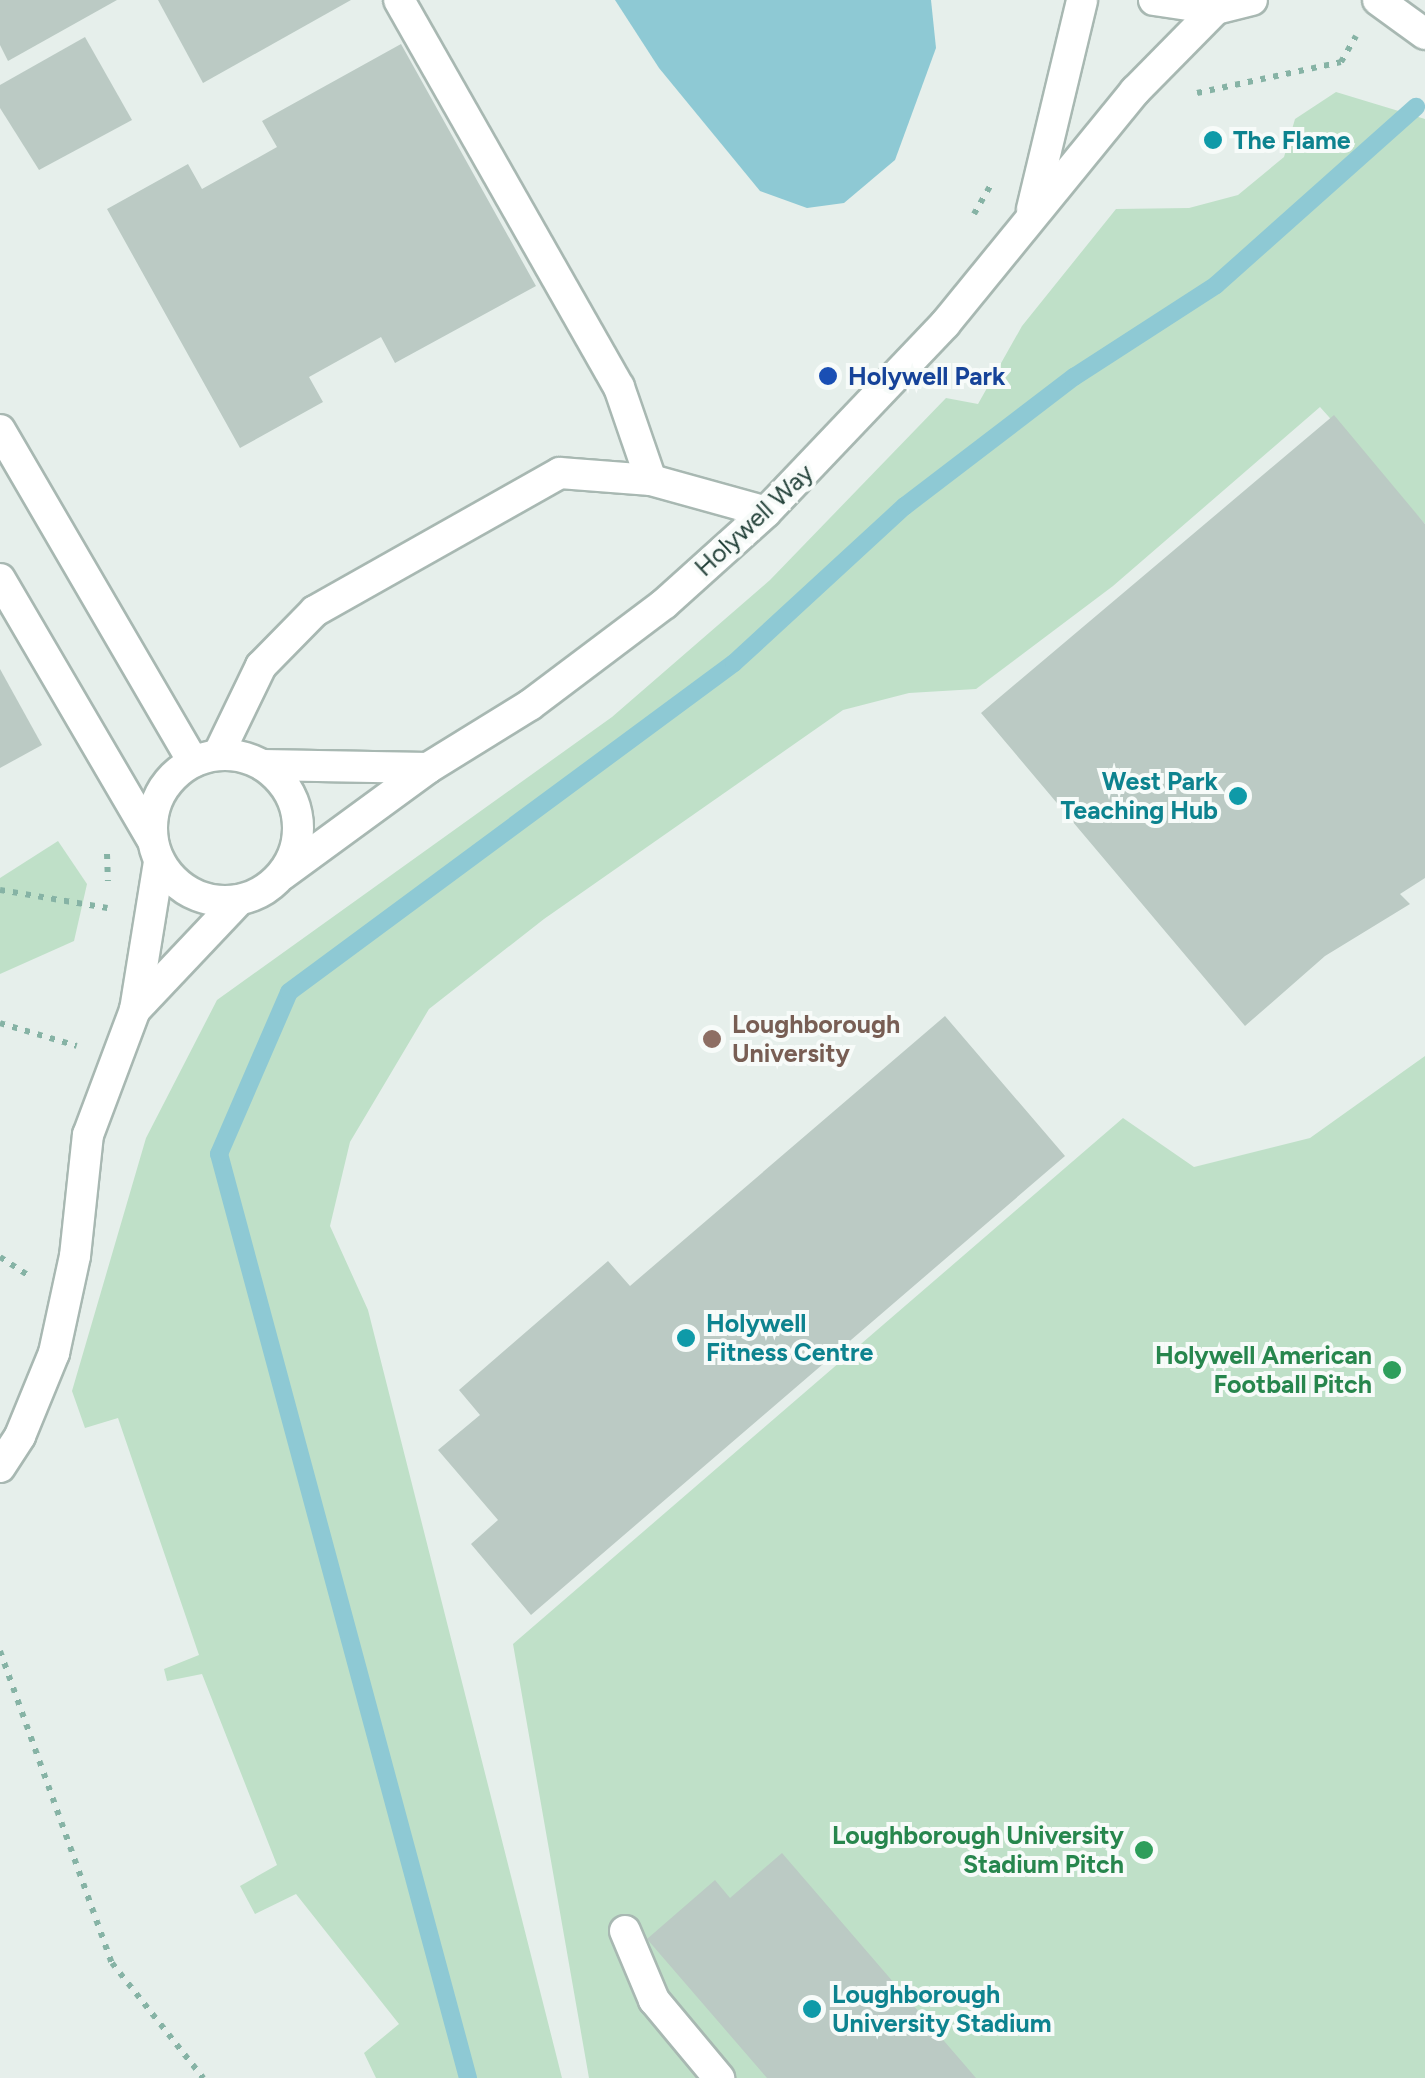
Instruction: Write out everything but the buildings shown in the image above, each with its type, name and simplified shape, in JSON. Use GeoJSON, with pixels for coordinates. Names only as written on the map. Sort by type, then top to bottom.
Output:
{"type":"FeatureCollection","features":[{"type":"Feature","properties":{"kind":"street"},"geometry":{"type":"LineString","coordinates":[[399,0],[618,387],[651,480]]}},
{"type":"Feature","properties":{"kind":"street","name":"Holywell Way"},"geometry":{"type":"LineString","coordinates":[[1030,216],[1082,0]]}},
{"type":"Feature","properties":{"kind":"street"},"geometry":{"type":"LineString","coordinates":[[1154,0],[1216,9],[1252,0]]}},
{"type":"Feature","properties":{"kind":"street"},"geometry":{"type":"LineString","coordinates":[[1378,0],[1425,34]]}},
{"type":"Feature","properties":{"kind":"street","name":"Holywell Way"},"geometry":{"type":"LineString","coordinates":[[282,876],[428,768],[530,705],[664,604],[766,512],[946,324],[1135,91],[1216,9]]}},
{"type":"Feature","properties":{"kind":"street"},"geometry":{"type":"LineString","coordinates":[[0,430],[205,759]]}},
{"type":"Feature","properties":{"kind":"street"},"geometry":{"type":"LineString","coordinates":[[0,1467],[20,1436],[54,1354],[76,1256],[88,1135],[135,1010],[160,794],[205,759],[260,666],[315,611],[560,473],[651,480],[766,512]]}},
{"type":"Feature","properties":{"kind":"street"},"geometry":{"type":"LineString","coordinates":[[0,579],[156,850],[192,894],[239,900]]}},
{"type":"Feature","properties":{"kind":"street"},"geometry":{"type":"LineString","coordinates":[[205,759],[263,765],[428,768]]}},
{"type":"Feature","properties":{"kind":"street"},"geometry":{"type":"LineString","coordinates":[[135,1010],[239,900],[282,876],[294,854],[297,816],[282,782],[263,765]]}},
{"type":"Feature","properties":{"kind":"street"},"geometry":{"type":"LineString","coordinates":[[625,1931],[654,2000],[719,2078]]}},
{"type":"Feature","properties":{"kind":"path"},"geometry":{"type":"LineString","coordinates":[[1195,94],[1341,62],[1359,31]]}},
{"type":"Feature","properties":{"kind":"path"},"geometry":{"type":"LineString","coordinates":[[972,218],[999,171]]}},
{"type":"Feature","properties":{"kind":"path"},"geometry":{"type":"LineString","coordinates":[[107,835],[108,925]]}},
{"type":"Feature","properties":{"kind":"path"},"geometry":{"type":"LineString","coordinates":[[0,890],[108,908]]}},
{"type":"Feature","properties":{"kind":"path"},"geometry":{"type":"LineString","coordinates":[[0,1023],[78,1047]]}},
{"type":"Feature","properties":{"kind":"path"},"geometry":{"type":"LineString","coordinates":[[73,1063],[85,1029]]}},
{"type":"Feature","properties":{"kind":"path"},"geometry":{"type":"LineString","coordinates":[[0,1257],[40,1283],[41,1266]]}},
{"type":"Feature","properties":{"kind":"path"},"geometry":{"type":"LineString","coordinates":[[0,1651],[112,1963],[203,2078]]}},
{"type":"Feature","properties":{"kind":"green space"},"geometry":{"type":"Polygon","coordinates":[[[1336,92],[1425,119],[1425,524],[1320,407],[1113,586],[976,689],[909,693],[843,710],[544,919],[429,1009],[350,1142],[330,1226],[368,1310],[562,2078],[376,2078],[364,2053],[399,2024],[296,1894],[255,1914],[240,1886],[277,1865],[202,1674],[167,1681],[164,1669],[199,1655],[118,1418],[85,1428],[72,1391],[146,1138],[217,1000],[612,717],[770,580],[946,398],[978,404],[1022,326],[1116,209],[1189,208],[1238,195],[1284,157],[1295,119],[1336,92]]]}},
{"type":"Feature","properties":{"kind":"green space"},"geometry":{"type":"Polygon","coordinates":[[[58,841],[87,884],[74,941],[0,974],[0,878],[58,841]]]}},
{"type":"Feature","properties":{"kind":"green space"},"geometry":{"type":"Polygon","coordinates":[[[1425,1056],[1425,2078],[589,2078],[513,1644],[1123,1118],[1194,1167],[1310,1138],[1425,1056]]]}},
{"type":"Feature","properties":{"kind":"water"},"geometry":{"type":"Polygon","coordinates":[[[615,0],[931,0],[936,48],[895,160],[844,203],[807,208],[760,191],[659,68],[615,0]]]}},
{"type":"Feature","properties":{"kind":"waterway"},"geometry":{"type":"LineString","coordinates":[[468,2078],[219,1154],[289,992],[734,663],[905,506],[1074,377],[1216,285],[1416,107]]}},
{"type":"Feature","properties":{"kind":"place","name":"The Flame"},"geometry":{"type":"Point","coordinates":[1213,140]}},
{"type":"Feature","properties":{"kind":"place","name":"Holywell Park"},"geometry":{"type":"Point","coordinates":[828,376]}},
{"type":"Feature","properties":{"kind":"place","name":"West Park Teaching Hub"},"geometry":{"type":"Point","coordinates":[1238,796]}},
{"type":"Feature","properties":{"kind":"place","name":"Loughborough University"},"geometry":{"type":"Point","coordinates":[712,1039]}},
{"type":"Feature","properties":{"kind":"place","name":"Holywell Fitness Centre"},"geometry":{"type":"Point","coordinates":[686,1338]}},
{"type":"Feature","properties":{"kind":"place","name":"Holywell American Football Pitch"},"geometry":{"type":"Point","coordinates":[1392,1370]}},
{"type":"Feature","properties":{"kind":"place","name":"Loughborough University Stadium Pitch"},"geometry":{"type":"Point","coordinates":[1144,1850]}},
{"type":"Feature","properties":{"kind":"place","name":"Loughborough University Stadium"},"geometry":{"type":"Point","coordinates":[812,2009]}}]}
